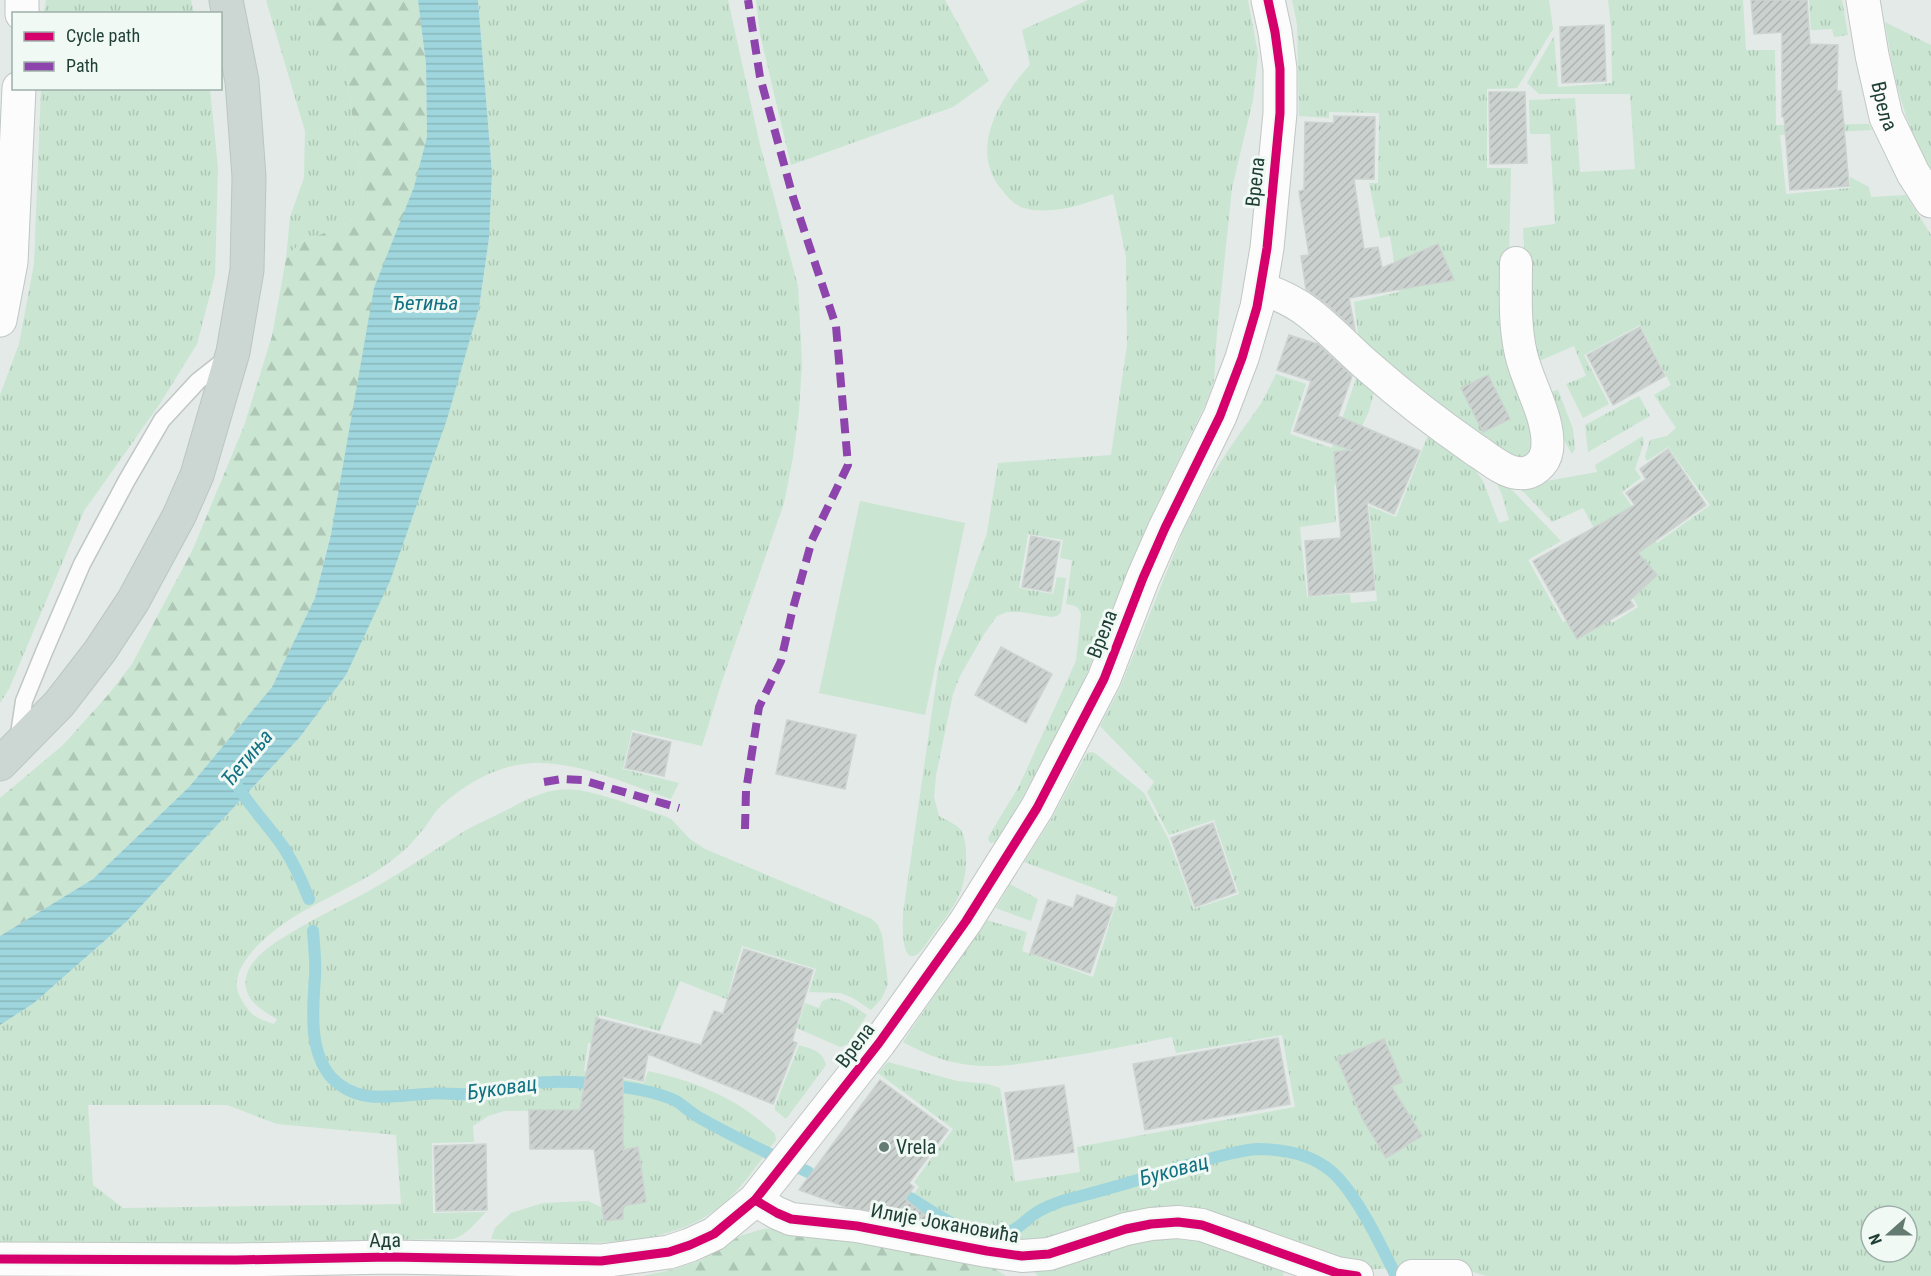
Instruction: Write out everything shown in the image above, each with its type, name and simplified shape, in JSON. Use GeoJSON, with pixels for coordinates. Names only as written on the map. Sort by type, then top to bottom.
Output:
{"type":"FeatureCollection","features":[{"type":"Feature","properties":{"kind":"main road"},"geometry":{"type":"LineString","coordinates":[[8,756],[58,704],[100,651],[133,601],[179,516],[197,475],[233,352],[247,270],[249,177],[242,81],[226,0]]}},
{"type":"Feature","properties":{"kind":"street","name":"Врела"},"geometry":{"type":"LineString","coordinates":[[762,1192],[920,987],[966,921],[1037,808],[1104,679],[1148,568],[1220,416],[1242,358],[1257,307],[1267,248],[1280,113],[1280,69],[1268,0]]}},
{"type":"Feature","properties":{"kind":"street","name":"Врела"},"geometry":{"type":"LineString","coordinates":[[1863,0],[1886,117],[1913,173],[1931,201]]}},
{"type":"Feature","properties":{"kind":"street"},"geometry":{"type":"LineString","coordinates":[[0,320],[11,262],[19,90]]}},
{"type":"Feature","properties":{"kind":"street"},"geometry":{"type":"LineString","coordinates":[[1260,288],[1292,301],[1310,314],[1431,419],[1509,471],[1525,473],[1540,466],[1547,452],[1547,439],[1541,410],[1526,374],[1520,352],[1516,328],[1516,263]]}},
{"type":"Feature","properties":{"kind":"street","name":"Ада"},"geometry":{"type":"LineString","coordinates":[[0,1259],[236,1260],[411,1257],[601,1261],[669,1252],[690,1245],[714,1234],[762,1192]]}},
{"type":"Feature","properties":{"kind":"street","name":"Илије Јокановића"},"geometry":{"type":"LineString","coordinates":[[762,1192],[777,1213],[791,1219],[857,1226],[1022,1256],[1049,1254],[1126,1229],[1151,1224],[1178,1222],[1202,1225],[1344,1275]]}},
{"type":"Feature","properties":{"kind":"street"},"geometry":{"type":"LineString","coordinates":[[1413,1276],[1456,1276]]}},
{"type":"Feature","properties":{"kind":"lane"},"geometry":{"type":"LineString","coordinates":[[8,756],[24,701],[44,652],[82,564],[122,491],[162,420],[198,381],[233,352]]}},
{"type":"Feature","properties":{"kind":"green space"},"geometry":{"type":"Polygon","coordinates":[[[46,0],[191,0],[194,12],[44,12],[46,0]]]}},
{"type":"Feature","properties":{"kind":"green space"},"geometry":{"type":"Polygon","coordinates":[[[266,0],[305,0],[320,36],[344,61],[363,198],[351,220],[301,242],[286,259],[290,217],[304,178],[305,131],[266,0]]]}},
{"type":"Feature","properties":{"kind":"green space"},"geometry":{"type":"Polygon","coordinates":[[[305,0],[418,0],[426,64],[427,137],[315,598],[272,687],[189,787],[93,879],[0,936],[0,798],[63,745],[108,695],[132,664],[193,549],[244,426],[272,336],[286,259],[301,242],[351,220],[363,198],[344,61],[320,36],[305,0]]]}},
{"type":"Feature","properties":{"kind":"green space"},"geometry":{"type":"Polygon","coordinates":[[[478,0],[728,0],[760,145],[798,286],[802,364],[799,411],[784,503],[722,681],[702,746],[632,730],[623,769],[679,783],[671,799],[595,772],[555,764],[517,765],[485,776],[464,788],[436,811],[425,827],[400,854],[353,885],[293,917],[263,940],[241,968],[237,987],[240,997],[254,1015],[274,1024],[277,1019],[258,1007],[249,996],[246,982],[247,974],[254,962],[277,941],[381,884],[466,830],[537,795],[568,789],[624,802],[662,815],[671,819],[690,839],[705,849],[872,919],[878,925],[882,935],[888,984],[882,998],[871,1010],[853,998],[840,993],[809,992],[816,969],[742,946],[727,997],[750,1004],[749,1008],[680,981],[660,1031],[599,1015],[592,1043],[588,1043],[584,1071],[644,1083],[648,1071],[683,1080],[732,1101],[775,1134],[776,1140],[731,1197],[699,1221],[671,1232],[642,1239],[612,1242],[491,1239],[495,1228],[511,1213],[543,1203],[588,1201],[603,1208],[646,1202],[638,1148],[607,1152],[607,1136],[623,1135],[623,1110],[504,1111],[488,1116],[473,1126],[474,1142],[432,1143],[433,1213],[486,1212],[467,1232],[453,1239],[115,1244],[0,1243],[0,1025],[34,1003],[127,921],[300,737],[346,675],[479,308],[489,238],[492,173],[478,0]],[[88,1105],[93,1185],[123,1208],[401,1204],[396,1135],[277,1124],[227,1105],[88,1105]]]}},
{"type":"Feature","properties":{"kind":"green space"},"geometry":{"type":"Polygon","coordinates":[[[756,0],[945,0],[989,81],[953,107],[791,165],[760,34],[756,0]]]}},
{"type":"Feature","properties":{"kind":"green space"},"geometry":{"type":"Polygon","coordinates":[[[1088,0],[1248,0],[1258,54],[1253,100],[1232,188],[1214,380],[1206,403],[1155,508],[1079,693],[1020,802],[995,842],[990,843],[988,838],[1019,786],[1076,661],[1081,615],[1078,608],[1066,604],[1072,560],[1060,558],[1063,540],[1028,534],[1019,588],[1053,594],[1057,577],[1066,578],[1061,612],[1051,617],[1021,612],[1007,612],[997,616],[960,676],[953,694],[936,775],[934,797],[939,816],[958,827],[963,834],[966,868],[961,890],[952,908],[923,949],[912,956],[908,954],[904,945],[903,913],[938,670],[987,533],[998,463],[1111,455],[1127,345],[1126,257],[1113,194],[1058,209],[1024,208],[1012,201],[1003,191],[993,175],[988,159],[988,142],[999,108],[1030,65],[1022,30],[1088,0]]]}},
{"type":"Feature","properties":{"kind":"green space"},"geometry":{"type":"Polygon","coordinates":[[[1292,0],[1549,0],[1553,29],[1517,88],[1487,89],[1487,168],[1511,168],[1509,254],[1537,456],[1508,461],[1359,342],[1354,302],[1399,292],[1390,236],[1380,238],[1369,183],[1378,183],[1379,113],[1329,112],[1329,118],[1299,116],[1297,24],[1292,0]]]}},
{"type":"Feature","properties":{"kind":"green space"},"geometry":{"type":"Polygon","coordinates":[[[1608,0],[1743,0],[1746,50],[1775,50],[1776,125],[1869,124],[1872,130],[1780,135],[1786,194],[1850,188],[1850,177],[1869,187],[1871,197],[1906,195],[1931,235],[1931,1276],[1486,1276],[1457,1267],[1439,1265],[1363,1270],[1229,1227],[1048,1244],[905,1225],[919,1206],[910,1198],[919,1187],[914,1182],[953,1129],[878,1073],[888,1062],[957,1081],[988,1084],[1000,1088],[1015,1182],[1080,1172],[1077,1147],[1295,1107],[1282,1035],[1176,1053],[1172,1037],[1061,1058],[994,1066],[947,1061],[903,1042],[986,920],[1027,932],[1022,951],[1093,977],[1118,897],[1024,862],[1052,818],[1087,753],[1095,753],[1144,793],[1168,838],[1194,909],[1239,894],[1214,820],[1169,835],[1147,792],[1154,782],[1100,726],[1120,688],[1184,529],[1209,480],[1262,402],[1276,374],[1306,384],[1290,434],[1332,448],[1359,370],[1376,385],[1369,411],[1334,487],[1336,522],[1300,527],[1307,597],[1350,594],[1351,603],[1377,601],[1369,506],[1396,517],[1431,427],[1463,452],[1483,481],[1499,523],[1509,520],[1502,495],[1490,467],[1561,541],[1528,560],[1563,622],[1599,602],[1612,623],[1638,607],[1583,508],[1552,522],[1518,486],[1597,472],[1595,465],[1643,436],[1644,442],[1635,469],[1641,478],[1622,492],[1657,543],[1710,505],[1668,447],[1647,461],[1645,457],[1650,440],[1667,436],[1676,428],[1654,395],[1671,385],[1640,325],[1584,355],[1609,404],[1583,418],[1566,384],[1586,376],[1574,346],[1539,361],[1551,392],[1558,390],[1573,429],[1575,449],[1572,454],[1555,424],[1529,344],[1523,228],[1555,224],[1550,134],[1530,134],[1529,100],[1575,98],[1580,172],[1635,169],[1630,94],[1539,94],[1527,83],[1554,36],[1558,87],[1612,83],[1608,0]]]}},
{"type":"Feature","properties":{"kind":"green space"},"geometry":{"type":"Polygon","coordinates":[[[1809,0],[1842,0],[1848,35],[1834,37],[1832,29],[1811,30],[1809,0]]]}},
{"type":"Feature","properties":{"kind":"green space"},"geometry":{"type":"Polygon","coordinates":[[[1885,22],[1931,45],[1931,169],[1913,134],[1900,98],[1885,22]]]}},
{"type":"Feature","properties":{"kind":"green space"},"geometry":{"type":"Polygon","coordinates":[[[41,90],[210,90],[218,168],[215,275],[197,344],[161,402],[84,511],[9,689],[0,703],[0,395],[19,344],[34,264],[41,90]]]}},
{"type":"Feature","properties":{"kind":"green space"},"geometry":{"type":"Polygon","coordinates":[[[1639,396],[1650,416],[1588,452],[1585,425],[1639,396]]]}},
{"type":"Feature","properties":{"kind":"green space"},"geometry":{"type":"Polygon","coordinates":[[[860,501],[965,523],[925,715],[819,693],[860,501]]]}},
{"type":"Feature","properties":{"kind":"green space"},"geometry":{"type":"Polygon","coordinates":[[[1010,884],[1038,899],[1031,921],[996,908],[1010,884]]]}},
{"type":"Feature","properties":{"kind":"green space"},"geometry":{"type":"Polygon","coordinates":[[[830,998],[854,1006],[867,1015],[848,1044],[840,1047],[765,1014],[798,1025],[805,1003],[819,1008],[822,1001],[830,998]]]}},
{"type":"Feature","properties":{"kind":"green space"},"geometry":{"type":"Polygon","coordinates":[[[799,1045],[820,1054],[826,1065],[786,1119],[775,1110],[775,1106],[799,1045]]]}},
{"type":"Feature","properties":{"kind":"green space"},"geometry":{"type":"Polygon","coordinates":[[[784,1227],[992,1267],[1006,1276],[643,1276],[701,1260],[740,1236],[763,1229],[784,1227]]]}},
{"type":"Feature","properties":{"kind":"green space"},"geometry":{"type":"Polygon","coordinates":[[[1184,1233],[1285,1268],[1283,1276],[1038,1276],[1031,1268],[1047,1261],[1184,1233]]]}},
{"type":"Feature","properties":{"kind":"water","name":"Ђетиња"},"geometry":{"type":"Polygon","coordinates":[[[418,0],[478,0],[492,173],[489,238],[479,308],[447,419],[390,581],[346,675],[300,737],[127,921],[34,1003],[0,1025],[0,936],[93,879],[189,787],[272,687],[315,598],[331,534],[374,288],[414,187],[427,137],[426,64],[418,0]]]}},
{"type":"Feature","properties":{"kind":"building"},"geometry":{"type":"Polygon","coordinates":[[[1751,0],[1807,0],[1810,44],[1838,45],[1837,91],[1841,91],[1849,186],[1790,190],[1784,117],[1782,117],[1782,32],[1754,34],[1751,0]]]}},
{"type":"Feature","properties":{"kind":"building"},"geometry":{"type":"Polygon","coordinates":[[[1604,25],[1606,81],[1562,83],[1560,27],[1604,25]]]}},
{"type":"Feature","properties":{"kind":"building"},"geometry":{"type":"Polygon","coordinates":[[[1489,92],[1525,92],[1527,163],[1490,164],[1489,92]]]}},
{"type":"Feature","properties":{"kind":"building"},"geometry":{"type":"Polygon","coordinates":[[[1334,116],[1375,117],[1374,179],[1354,179],[1364,249],[1378,247],[1382,268],[1438,244],[1454,280],[1349,298],[1355,330],[1328,305],[1306,289],[1301,256],[1309,255],[1299,191],[1304,190],[1305,122],[1334,123],[1334,116]]]}},
{"type":"Feature","properties":{"kind":"building"},"geometry":{"type":"Polygon","coordinates":[[[1640,327],[1665,376],[1613,405],[1587,355],[1640,327]]]}},
{"type":"Feature","properties":{"kind":"building"},"geometry":{"type":"Polygon","coordinates":[[[1289,335],[1318,344],[1352,376],[1338,416],[1420,451],[1394,514],[1367,502],[1375,590],[1309,596],[1305,541],[1341,538],[1334,452],[1352,450],[1294,431],[1311,381],[1277,370],[1289,335]]]}},
{"type":"Feature","properties":{"kind":"building"},"geometry":{"type":"Polygon","coordinates":[[[1488,375],[1510,419],[1483,432],[1461,388],[1488,375]]]}},
{"type":"Feature","properties":{"kind":"building"},"geometry":{"type":"Polygon","coordinates":[[[1668,449],[1706,505],[1638,553],[1657,575],[1630,600],[1634,606],[1577,639],[1533,561],[1635,505],[1626,493],[1646,479],[1640,469],[1668,449]]]}},
{"type":"Feature","properties":{"kind":"building"},"geometry":{"type":"Polygon","coordinates":[[[1031,536],[1060,542],[1051,592],[1022,587],[1031,536]]]}},
{"type":"Feature","properties":{"kind":"building"},"geometry":{"type":"Polygon","coordinates":[[[1001,647],[1052,674],[1026,723],[975,695],[1001,647]]]}},
{"type":"Feature","properties":{"kind":"building"},"geometry":{"type":"Polygon","coordinates":[[[787,720],[856,735],[845,789],[776,774],[787,720]]]}},
{"type":"Feature","properties":{"kind":"building"},"geometry":{"type":"Polygon","coordinates":[[[633,733],[671,742],[664,776],[625,768],[633,733]]]}},
{"type":"Feature","properties":{"kind":"building"},"geometry":{"type":"Polygon","coordinates":[[[1213,823],[1236,892],[1195,907],[1171,838],[1213,823]]]}},
{"type":"Feature","properties":{"kind":"building"},"geometry":{"type":"Polygon","coordinates":[[[1077,895],[1113,908],[1090,973],[1030,953],[1048,900],[1073,908],[1077,895]]]}},
{"type":"Feature","properties":{"kind":"building"},"geometry":{"type":"Polygon","coordinates":[[[744,949],[813,970],[792,1041],[797,1043],[773,1104],[648,1054],[643,1081],[623,1077],[623,1150],[638,1147],[646,1202],[623,1206],[623,1219],[604,1221],[594,1149],[530,1149],[529,1110],[580,1110],[596,1018],[701,1045],[714,1011],[723,1014],[744,949]]]}},
{"type":"Feature","properties":{"kind":"building"},"geometry":{"type":"Polygon","coordinates":[[[1278,1038],[1290,1104],[1145,1130],[1133,1064],[1278,1038]]]}},
{"type":"Feature","properties":{"kind":"building"},"geometry":{"type":"Polygon","coordinates":[[[1384,1039],[1402,1082],[1391,1086],[1422,1136],[1386,1158],[1362,1118],[1337,1058],[1384,1039]]]}},
{"type":"Feature","properties":{"kind":"building","name":"Vrela"},"geometry":{"type":"Polygon","coordinates":[[[880,1080],[948,1130],[909,1183],[914,1187],[905,1199],[934,1222],[846,1207],[799,1190],[880,1080]]]}},
{"type":"Feature","properties":{"kind":"building"},"geometry":{"type":"Polygon","coordinates":[[[1064,1085],[1074,1152],[1015,1160],[1005,1093],[1064,1085]]]}},
{"type":"Feature","properties":{"kind":"building"},"geometry":{"type":"Polygon","coordinates":[[[486,1144],[487,1210],[436,1211],[434,1146],[486,1144]]]}},
{"type":"Feature","properties":{"kind":"waterway","name":"Буковац"},"geometry":{"type":"LineString","coordinates":[[236,784],[284,848],[309,899]]}},
{"type":"Feature","properties":{"kind":"waterway","name":"Буковац"},"geometry":{"type":"LineString","coordinates":[[313,931],[315,1042],[331,1077],[352,1092],[375,1097],[436,1093],[470,1094],[551,1082],[597,1084],[633,1089],[676,1101],[695,1115],[808,1172]]}},
{"type":"Feature","properties":{"kind":"waterway","name":"Буковац"},"geometry":{"type":"LineString","coordinates":[[910,1198],[961,1228],[974,1233],[1002,1234],[1018,1227],[1040,1210],[1062,1201],[1239,1152],[1257,1149],[1287,1151],[1315,1160],[1340,1180],[1367,1220],[1396,1276]]}},
{"type":"Feature","properties":{"kind":"marked path"},"geometry":{"type":"LineString","coordinates":[[745,829],[746,791],[759,707],[781,661],[812,540],[848,465],[836,326],[793,197],[760,77],[748,0]]}},
{"type":"Feature","properties":{"kind":"marked path"},"geometry":{"type":"LineString","coordinates":[[544,782],[562,779],[582,780],[679,808]]}},
{"type":"Feature","properties":{"kind":"cycle path"},"geometry":{"type":"LineString","coordinates":[[0,1259],[236,1260],[390,1257],[601,1261],[669,1252],[690,1245],[714,1234],[755,1200],[879,1043],[966,921],[1037,808],[1104,679],[1165,528],[1220,416],[1242,358],[1257,307],[1267,248],[1280,113],[1280,69],[1268,0]]}},
{"type":"Feature","properties":{"kind":"cycle path"},"geometry":{"type":"LineString","coordinates":[[755,1200],[791,1219],[857,1226],[1022,1256],[1049,1254],[1126,1229],[1151,1224],[1178,1222],[1202,1225],[1337,1273],[1357,1276]]}},
{"type":"Feature","properties":{"kind":"place","name":"Vrela"},"geometry":{"type":"Point","coordinates":[884,1147]}}]}
